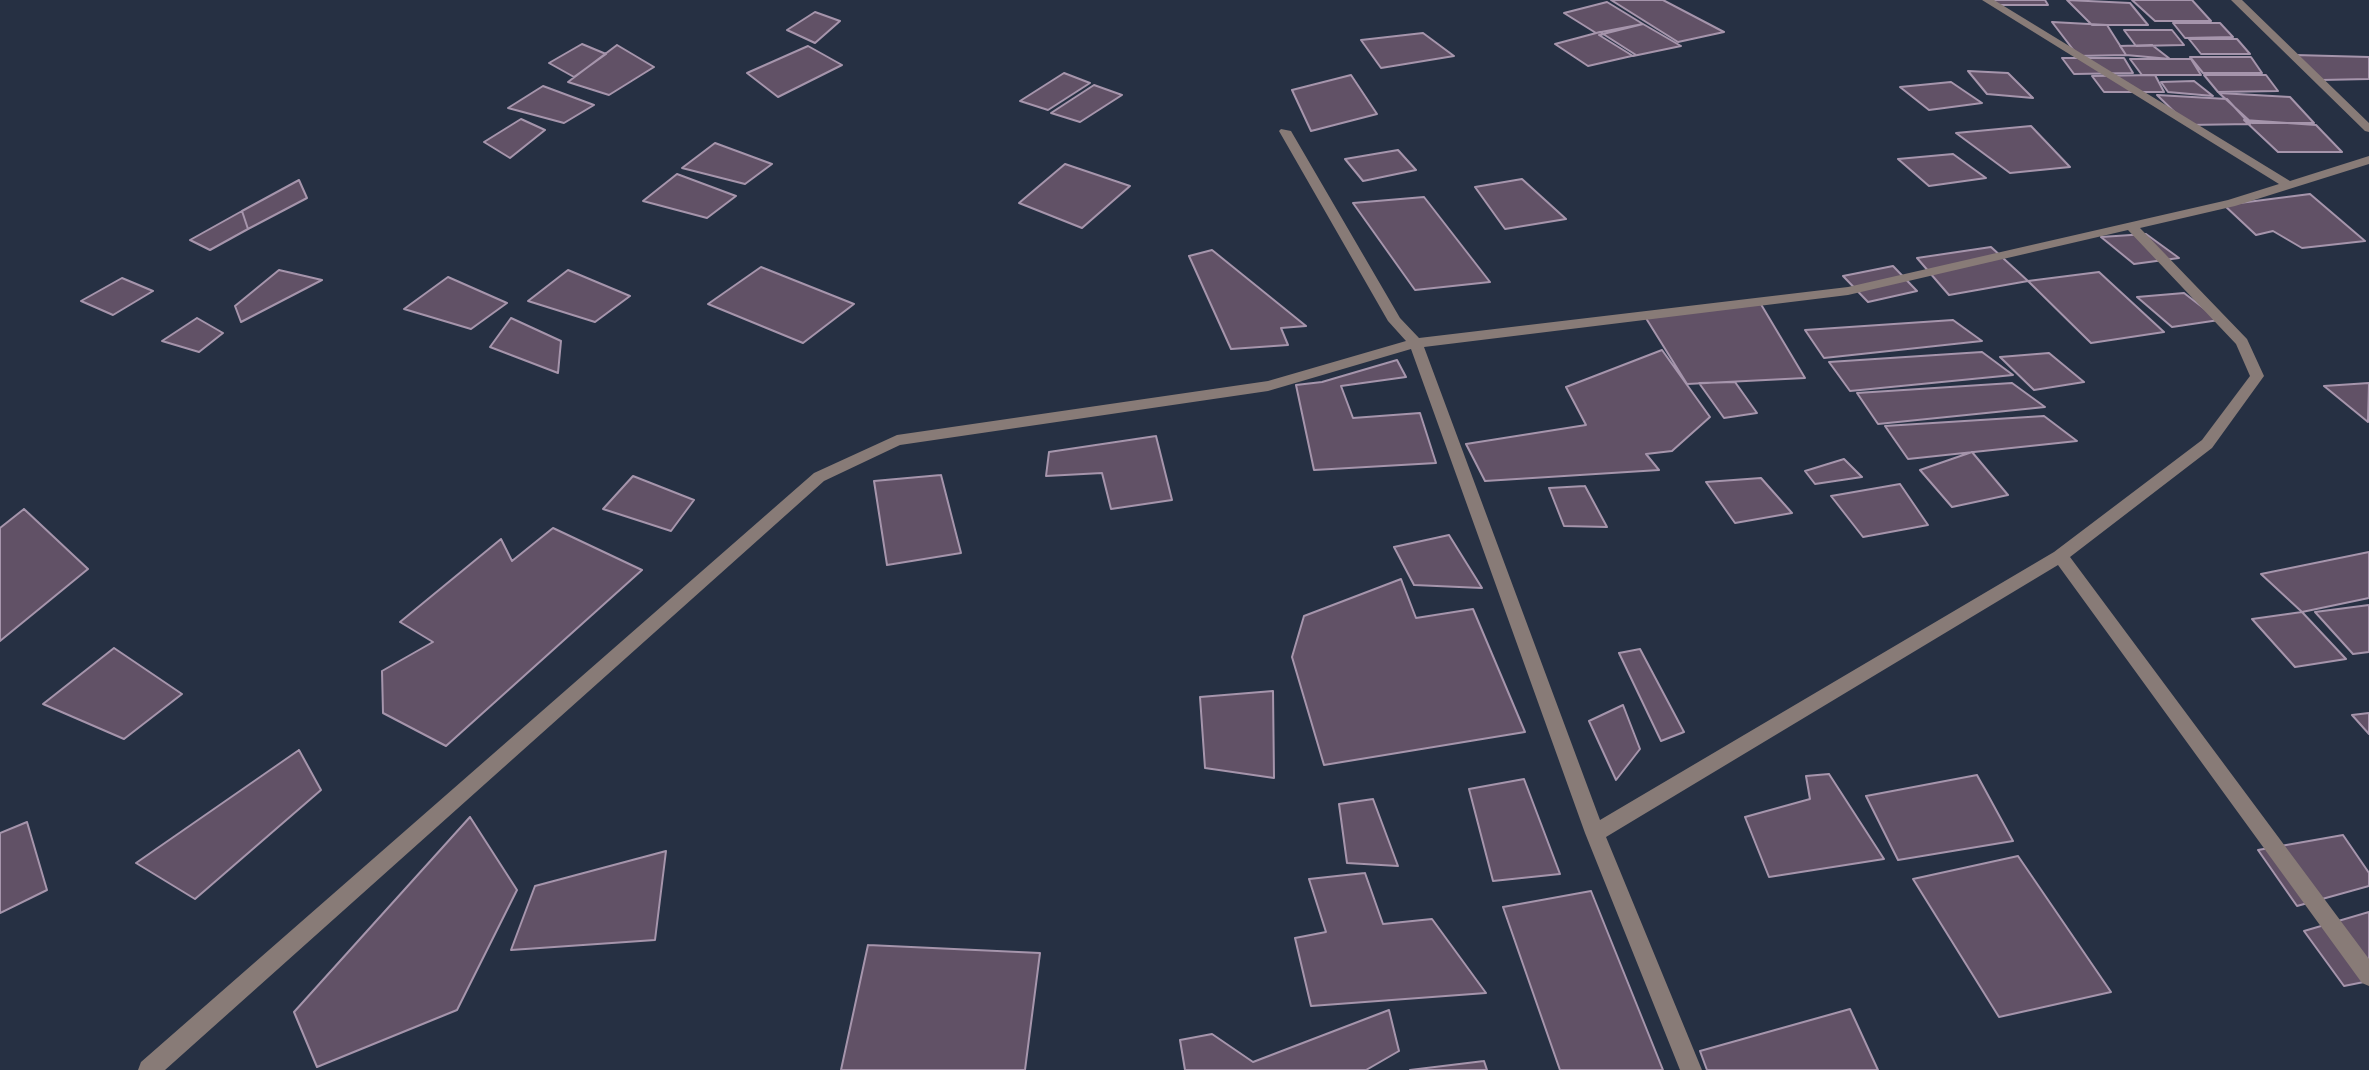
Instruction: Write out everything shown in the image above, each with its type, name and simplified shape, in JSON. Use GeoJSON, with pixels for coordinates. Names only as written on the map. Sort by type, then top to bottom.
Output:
{"type":"FeatureCollection","features":[{"type":"Feature","properties":{"kind":"street"},"geometry":{"type":"LineString","coordinates":[[1987,0],[2289,185]]}},
{"type":"Feature","properties":{"kind":"street"},"geometry":{"type":"LineString","coordinates":[[2236,0],[2369,129]]}},
{"type":"Feature","properties":{"kind":"street"},"geometry":{"type":"LineString","coordinates":[[1285,131],[1395,321],[1416,343],[1595,833],[1691,1070]]}},
{"type":"Feature","properties":{"kind":"street"},"geometry":{"type":"LineString","coordinates":[[149,1070],[819,477],[897,440],[1268,386],[1416,343],[1848,291],[2231,203],[2369,160]]}},
{"type":"Feature","properties":{"kind":"street"},"geometry":{"type":"LineString","coordinates":[[1595,833],[2060,556],[2207,444],[2257,376],[2242,342],[2131,226]]}},
{"type":"Feature","properties":{"kind":"street"},"geometry":{"type":"LineString","coordinates":[[2060,556],[2369,976]]}},
{"type":"Feature","properties":{"kind":"building"},"geometry":{"type":"Polygon","coordinates":[[[1611,0],[1663,0],[1724,32],[1678,42],[1611,0]]]}},
{"type":"Feature","properties":{"kind":"building"},"geometry":{"type":"Polygon","coordinates":[[[1989,0],[2045,0],[2048,5],[1993,5],[1989,0]]]}},
{"type":"Feature","properties":{"kind":"building"},"geometry":{"type":"Polygon","coordinates":[[[2067,0],[2130,3],[2148,25],[2092,25],[2067,0]]]}},
{"type":"Feature","properties":{"kind":"building"},"geometry":{"type":"Polygon","coordinates":[[[2132,0],[2192,0],[2211,21],[2155,21],[2132,0]]]}},
{"type":"Feature","properties":{"kind":"building"},"geometry":{"type":"Polygon","coordinates":[[[1607,2],[1643,24],[1596,33],[1564,13],[1607,2]]]}},
{"type":"Feature","properties":{"kind":"building"},"geometry":{"type":"Polygon","coordinates":[[[815,12],[840,21],[815,43],[787,30],[815,12]]]}},
{"type":"Feature","properties":{"kind":"building"},"geometry":{"type":"Polygon","coordinates":[[[2052,22],[2107,25],[2126,55],[2078,56],[2052,22]]]}},
{"type":"Feature","properties":{"kind":"building"},"geometry":{"type":"Polygon","coordinates":[[[2173,23],[2220,23],[2233,37],[2185,38],[2173,23]]]}},
{"type":"Feature","properties":{"kind":"building"},"geometry":{"type":"Polygon","coordinates":[[[1643,24],[1681,46],[1633,56],[1599,35],[1643,24]]]}},
{"type":"Feature","properties":{"kind":"building"},"geometry":{"type":"Polygon","coordinates":[[[2124,30],[2172,30],[2184,45],[2136,46],[2124,30]]]}},
{"type":"Feature","properties":{"kind":"building"},"geometry":{"type":"Polygon","coordinates":[[[1600,32],[1636,55],[1588,66],[1555,44],[1600,32]]]}},
{"type":"Feature","properties":{"kind":"building"},"geometry":{"type":"Polygon","coordinates":[[[1423,33],[1454,56],[1381,68],[1361,40],[1423,33]]]}},
{"type":"Feature","properties":{"kind":"building"},"geometry":{"type":"Polygon","coordinates":[[[2189,39],[2237,39],[2250,54],[2201,54],[2189,39]]]}},
{"type":"Feature","properties":{"kind":"building"},"geometry":{"type":"Polygon","coordinates":[[[582,44],[606,54],[574,77],[549,63],[582,44]]]}},
{"type":"Feature","properties":{"kind":"building"},"geometry":{"type":"Polygon","coordinates":[[[617,45],[654,67],[609,95],[568,82],[617,45]]]}},
{"type":"Feature","properties":{"kind":"building"},"geometry":{"type":"Polygon","coordinates":[[[2152,45],[2170,59],[2126,55],[2120,46],[2152,45]]]}},
{"type":"Feature","properties":{"kind":"building"},"geometry":{"type":"Polygon","coordinates":[[[808,46],[842,65],[778,97],[747,73],[808,46]]]}},
{"type":"Feature","properties":{"kind":"building"},"geometry":{"type":"Polygon","coordinates":[[[2295,55],[2369,57],[2369,79],[2321,80],[2295,55]]]}},
{"type":"Feature","properties":{"kind":"building"},"geometry":{"type":"Polygon","coordinates":[[[2190,57],[2251,57],[2262,73],[2203,73],[2190,57]]]}},
{"type":"Feature","properties":{"kind":"building"},"geometry":{"type":"Polygon","coordinates":[[[2062,58],[2124,58],[2133,73],[2074,74],[2062,58]]]}},
{"type":"Feature","properties":{"kind":"building"},"geometry":{"type":"Polygon","coordinates":[[[2130,59],[2191,59],[2201,75],[2142,75],[2130,59]]]}},
{"type":"Feature","properties":{"kind":"building"},"geometry":{"type":"Polygon","coordinates":[[[1968,71],[2008,73],[2033,98],[1987,94],[1968,71]]]}},
{"type":"Feature","properties":{"kind":"building"},"geometry":{"type":"Polygon","coordinates":[[[1064,73],[1090,83],[1048,110],[1020,101],[1064,73]]]}},
{"type":"Feature","properties":{"kind":"building"},"geometry":{"type":"Polygon","coordinates":[[[1351,75],[1377,114],[1311,131],[1292,90],[1351,75]]]}},
{"type":"Feature","properties":{"kind":"building"},"geometry":{"type":"Polygon","coordinates":[[[2155,75],[2164,92],[2104,92],[2092,76],[2155,75]]]}},
{"type":"Feature","properties":{"kind":"building"},"geometry":{"type":"Polygon","coordinates":[[[2204,75],[2266,75],[2278,91],[2218,92],[2204,75]]]}},
{"type":"Feature","properties":{"kind":"building"},"geometry":{"type":"Polygon","coordinates":[[[2194,81],[2213,96],[2168,92],[2161,82],[2194,81]]]}},
{"type":"Feature","properties":{"kind":"building"},"geometry":{"type":"Polygon","coordinates":[[[1951,82],[1982,103],[1929,110],[1900,87],[1951,82]]]}},
{"type":"Feature","properties":{"kind":"building"},"geometry":{"type":"Polygon","coordinates":[[[1094,85],[1122,95],[1080,122],[1051,113],[1094,85]]]}},
{"type":"Feature","properties":{"kind":"building"},"geometry":{"type":"Polygon","coordinates":[[[543,86],[594,105],[564,123],[508,108],[543,86]]]}},
{"type":"Feature","properties":{"kind":"building"},"geometry":{"type":"Polygon","coordinates":[[[2219,93],[2290,97],[2314,123],[2252,123],[2219,93]]]}},
{"type":"Feature","properties":{"kind":"building"},"geometry":{"type":"Polygon","coordinates":[[[2157,95],[2227,99],[2250,124],[2188,125],[2157,95]]]}},
{"type":"Feature","properties":{"kind":"building"},"geometry":{"type":"Polygon","coordinates":[[[521,119],[545,130],[510,158],[484,142],[521,119]]]}},
{"type":"Feature","properties":{"kind":"building"},"geometry":{"type":"Polygon","coordinates":[[[2244,120],[2316,125],[2342,152],[2278,152],[2244,120]]]}},
{"type":"Feature","properties":{"kind":"building"},"geometry":{"type":"Polygon","coordinates":[[[2031,126],[2070,167],[2010,173],[1956,133],[2031,126]]]}},
{"type":"Feature","properties":{"kind":"building"},"geometry":{"type":"Polygon","coordinates":[[[715,143],[772,164],[745,184],[682,168],[715,143]]]}},
{"type":"Feature","properties":{"kind":"building"},"geometry":{"type":"Polygon","coordinates":[[[1398,150],[1416,170],[1363,181],[1345,159],[1398,150]]]}},
{"type":"Feature","properties":{"kind":"building"},"geometry":{"type":"Polygon","coordinates":[[[1953,154],[1986,178],[1929,186],[1898,159],[1953,154]]]}},
{"type":"Feature","properties":{"kind":"building"},"geometry":{"type":"Polygon","coordinates":[[[1065,164],[1130,186],[1082,228],[1019,203],[1065,164]]]}},
{"type":"Feature","properties":{"kind":"building"},"geometry":{"type":"Polygon","coordinates":[[[677,174],[736,196],[707,218],[643,201],[677,174]]]}},
{"type":"Feature","properties":{"kind":"building"},"geometry":{"type":"Polygon","coordinates":[[[1522,179],[1566,219],[1505,229],[1475,187],[1522,179]]]}},
{"type":"Feature","properties":{"kind":"building"},"geometry":{"type":"Polygon","coordinates":[[[299,180],[307,198],[248,229],[242,211],[299,180]]]}},
{"type":"Feature","properties":{"kind":"building"},"geometry":{"type":"Polygon","coordinates":[[[2310,194],[2365,241],[2302,248],[2273,231],[2256,235],[2224,205],[2310,194]]]}},
{"type":"Feature","properties":{"kind":"building"},"geometry":{"type":"Polygon","coordinates":[[[1424,197],[1490,282],[1415,290],[1353,203],[1424,197]]]}},
{"type":"Feature","properties":{"kind":"building"},"geometry":{"type":"Polygon","coordinates":[[[242,211],[248,229],[210,250],[190,240],[242,211]]]}},
{"type":"Feature","properties":{"kind":"building"},"geometry":{"type":"Polygon","coordinates":[[[2146,234],[2179,258],[2134,264],[2101,237],[2146,234]]]}},
{"type":"Feature","properties":{"kind":"building"},"geometry":{"type":"Polygon","coordinates":[[[1991,247],[2028,281],[1949,295],[1917,258],[1991,247]]]}},
{"type":"Feature","properties":{"kind":"building"},"geometry":{"type":"Polygon","coordinates":[[[1212,250],[1306,326],[1281,328],[1288,345],[1231,349],[1189,256],[1212,250]]]}},
{"type":"Feature","properties":{"kind":"building"},"geometry":{"type":"Polygon","coordinates":[[[1893,266],[1917,291],[1868,302],[1843,276],[1893,266]]]}},
{"type":"Feature","properties":{"kind":"building"},"geometry":{"type":"Polygon","coordinates":[[[761,267],[854,304],[803,343],[708,304],[761,267]]]}},
{"type":"Feature","properties":{"kind":"building"},"geometry":{"type":"Polygon","coordinates":[[[279,270],[322,280],[241,322],[235,306],[279,270]]]}},
{"type":"Feature","properties":{"kind":"building"},"geometry":{"type":"Polygon","coordinates":[[[568,270],[630,296],[595,322],[528,301],[568,270]]]}},
{"type":"Feature","properties":{"kind":"building"},"geometry":{"type":"Polygon","coordinates":[[[2099,272],[2164,332],[2091,343],[2028,281],[2099,272]]]}},
{"type":"Feature","properties":{"kind":"building"},"geometry":{"type":"Polygon","coordinates":[[[448,277],[507,303],[471,329],[404,309],[448,277]]]}},
{"type":"Feature","properties":{"kind":"building"},"geometry":{"type":"Polygon","coordinates":[[[122,278],[153,291],[113,315],[81,301],[122,278]]]}},
{"type":"Feature","properties":{"kind":"building"},"geometry":{"type":"Polygon","coordinates":[[[2184,293],[2219,320],[2172,327],[2137,297],[2184,293]]]}},
{"type":"Feature","properties":{"kind":"building"},"geometry":{"type":"Polygon","coordinates":[[[1759,301],[1805,378],[1687,384],[1644,315],[1759,301]]]}},
{"type":"Feature","properties":{"kind":"building"},"geometry":{"type":"Polygon","coordinates":[[[197,318],[223,333],[199,352],[162,341],[197,318]]]}},
{"type":"Feature","properties":{"kind":"building"},"geometry":{"type":"Polygon","coordinates":[[[511,318],[561,341],[558,373],[490,347],[511,318]]]}},
{"type":"Feature","properties":{"kind":"building"},"geometry":{"type":"Polygon","coordinates":[[[1953,320],[1982,341],[1824,358],[1805,330],[1953,320]]]}},
{"type":"Feature","properties":{"kind":"building"},"geometry":{"type":"Polygon","coordinates":[[[1662,350],[1710,417],[1672,451],[1646,454],[1659,470],[1485,481],[1466,444],[1586,425],[1566,387],[1662,350]]]}},
{"type":"Feature","properties":{"kind":"building"},"geometry":{"type":"Polygon","coordinates":[[[1982,352],[2013,375],[1850,391],[1829,362],[1982,352]]]}},
{"type":"Feature","properties":{"kind":"building"},"geometry":{"type":"Polygon","coordinates":[[[2049,353],[2084,382],[2034,390],[2000,357],[2049,353]]]}},
{"type":"Feature","properties":{"kind":"building"},"geometry":{"type":"Polygon","coordinates":[[[1397,360],[1406,377],[1341,386],[1353,418],[1420,413],[1436,463],[1314,470],[1296,385],[1322,382],[1397,360]]]}},
{"type":"Feature","properties":{"kind":"building"},"geometry":{"type":"Polygon","coordinates":[[[1735,382],[1757,413],[1724,418],[1699,383],[1735,382]]]}},
{"type":"Feature","properties":{"kind":"building"},"geometry":{"type":"Polygon","coordinates":[[[2012,383],[2045,407],[1878,424],[1857,393],[2012,383]]]}},
{"type":"Feature","properties":{"kind":"building"},"geometry":{"type":"Polygon","coordinates":[[[2369,383],[2368,422],[2324,386],[2369,383]]]}},
{"type":"Feature","properties":{"kind":"building"},"geometry":{"type":"Polygon","coordinates":[[[2044,416],[2077,441],[1908,459],[1885,426],[2044,416]]]}},
{"type":"Feature","properties":{"kind":"building"},"geometry":{"type":"Polygon","coordinates":[[[1156,436],[1172,500],[1111,509],[1102,473],[1046,476],[1049,452],[1156,436]]]}},
{"type":"Feature","properties":{"kind":"building"},"geometry":{"type":"Polygon","coordinates":[[[1972,452],[2008,495],[1952,507],[1920,470],[1972,452]]]}},
{"type":"Feature","properties":{"kind":"building"},"geometry":{"type":"Polygon","coordinates":[[[1844,459],[1862,477],[1815,484],[1805,471],[1844,459]]]}},
{"type":"Feature","properties":{"kind":"building"},"geometry":{"type":"Polygon","coordinates":[[[941,475],[961,553],[887,565],[874,481],[941,475]]]}},
{"type":"Feature","properties":{"kind":"building"},"geometry":{"type":"Polygon","coordinates":[[[633,476],[694,500],[671,531],[603,509],[633,476]]]}},
{"type":"Feature","properties":{"kind":"building"},"geometry":{"type":"Polygon","coordinates":[[[1761,478],[1792,513],[1735,523],[1706,482],[1761,478]]]}},
{"type":"Feature","properties":{"kind":"building"},"geometry":{"type":"Polygon","coordinates":[[[1900,484],[1928,525],[1863,537],[1831,496],[1900,484]]]}},
{"type":"Feature","properties":{"kind":"building"},"geometry":{"type":"Polygon","coordinates":[[[1585,486],[1607,527],[1564,526],[1549,488],[1585,486]]]}},
{"type":"Feature","properties":{"kind":"building"},"geometry":{"type":"Polygon","coordinates":[[[24,509],[88,569],[0,641],[0,528],[24,509]]]}},
{"type":"Feature","properties":{"kind":"building"},"geometry":{"type":"Polygon","coordinates":[[[553,528],[642,570],[446,746],[383,713],[382,671],[433,642],[400,622],[501,539],[512,561],[553,528]]]}},
{"type":"Feature","properties":{"kind":"building"},"geometry":{"type":"Polygon","coordinates":[[[1449,535],[1482,588],[1414,585],[1394,547],[1449,535]]]}},
{"type":"Feature","properties":{"kind":"building"},"geometry":{"type":"Polygon","coordinates":[[[2369,552],[2369,598],[2302,612],[2261,574],[2369,552]]]}},
{"type":"Feature","properties":{"kind":"building"},"geometry":{"type":"Polygon","coordinates":[[[1401,579],[1416,618],[1473,609],[1525,732],[1324,765],[1292,657],[1304,616],[1401,579]]]}},
{"type":"Feature","properties":{"kind":"building"},"geometry":{"type":"Polygon","coordinates":[[[2369,605],[2369,652],[2353,654],[2315,612],[2369,605]]]}},
{"type":"Feature","properties":{"kind":"building"},"geometry":{"type":"Polygon","coordinates":[[[2302,612],[2346,659],[2295,667],[2252,619],[2302,612]]]}},
{"type":"Feature","properties":{"kind":"building"},"geometry":{"type":"Polygon","coordinates":[[[114,648],[182,694],[124,739],[43,704],[114,648]]]}},
{"type":"Feature","properties":{"kind":"building"},"geometry":{"type":"Polygon","coordinates":[[[1640,649],[1684,732],[1661,741],[1619,653],[1640,649]]]}},
{"type":"Feature","properties":{"kind":"building"},"geometry":{"type":"Polygon","coordinates":[[[1273,691],[1274,778],[1205,768],[1200,697],[1273,691]]]}},
{"type":"Feature","properties":{"kind":"building"},"geometry":{"type":"Polygon","coordinates":[[[1623,705],[1640,749],[1616,780],[1589,721],[1623,705]]]}},
{"type":"Feature","properties":{"kind":"building"},"geometry":{"type":"Polygon","coordinates":[[[2369,713],[2369,734],[2352,715],[2369,713]]]}},
{"type":"Feature","properties":{"kind":"building"},"geometry":{"type":"Polygon","coordinates":[[[299,750],[321,790],[195,899],[136,863],[299,750]]]}},
{"type":"Feature","properties":{"kind":"building"},"geometry":{"type":"Polygon","coordinates":[[[1829,774],[1884,859],[1769,877],[1745,817],[1810,799],[1806,776],[1829,774]]]}},
{"type":"Feature","properties":{"kind":"building"},"geometry":{"type":"Polygon","coordinates":[[[1977,775],[2013,841],[1898,860],[1866,796],[1977,775]]]}},
{"type":"Feature","properties":{"kind":"building"},"geometry":{"type":"Polygon","coordinates":[[[1524,779],[1560,874],[1493,881],[1469,789],[1524,779]]]}},
{"type":"Feature","properties":{"kind":"building"},"geometry":{"type":"Polygon","coordinates":[[[1373,799],[1398,866],[1347,863],[1339,804],[1373,799]]]}},
{"type":"Feature","properties":{"kind":"building"},"geometry":{"type":"Polygon","coordinates":[[[470,817],[517,890],[457,1010],[317,1067],[294,1012],[470,817]]]}},
{"type":"Feature","properties":{"kind":"building"},"geometry":{"type":"Polygon","coordinates":[[[27,822],[47,890],[0,913],[0,833],[27,822]]]}},
{"type":"Feature","properties":{"kind":"building"},"geometry":{"type":"Polygon","coordinates":[[[2343,835],[2369,873],[2369,886],[2297,906],[2258,850],[2343,835]]]}},
{"type":"Feature","properties":{"kind":"building"},"geometry":{"type":"Polygon","coordinates":[[[666,851],[655,940],[511,950],[535,886],[666,851]]]}},
{"type":"Feature","properties":{"kind":"building"},"geometry":{"type":"Polygon","coordinates":[[[2018,856],[2111,992],[1999,1017],[1913,879],[2018,856]]]}},
{"type":"Feature","properties":{"kind":"building"},"geometry":{"type":"Polygon","coordinates":[[[1365,873],[1383,924],[1432,919],[1486,993],[1311,1006],[1295,938],[1326,932],[1309,879],[1365,873]]]}},
{"type":"Feature","properties":{"kind":"building"},"geometry":{"type":"Polygon","coordinates":[[[1591,891],[1663,1070],[1560,1070],[1503,907],[1591,891]]]}},
{"type":"Feature","properties":{"kind":"building"},"geometry":{"type":"Polygon","coordinates":[[[2369,912],[2369,981],[2344,986],[2304,931],[2369,912]]]}},
{"type":"Feature","properties":{"kind":"building"},"geometry":{"type":"Polygon","coordinates":[[[868,945],[1040,953],[1025,1070],[841,1070],[868,945]]]}},
{"type":"Feature","properties":{"kind":"building"},"geometry":{"type":"Polygon","coordinates":[[[1850,1009],[1878,1070],[1707,1070],[1700,1051],[1850,1009]]]}},
{"type":"Feature","properties":{"kind":"building"},"geometry":{"type":"Polygon","coordinates":[[[1389,1010],[1399,1051],[1366,1070],[1185,1070],[1180,1040],[1212,1034],[1253,1062],[1389,1010]]]}},
{"type":"Feature","properties":{"kind":"building"},"geometry":{"type":"Polygon","coordinates":[[[1484,1061],[1487,1070],[1410,1070],[1484,1061]]]}}]}
